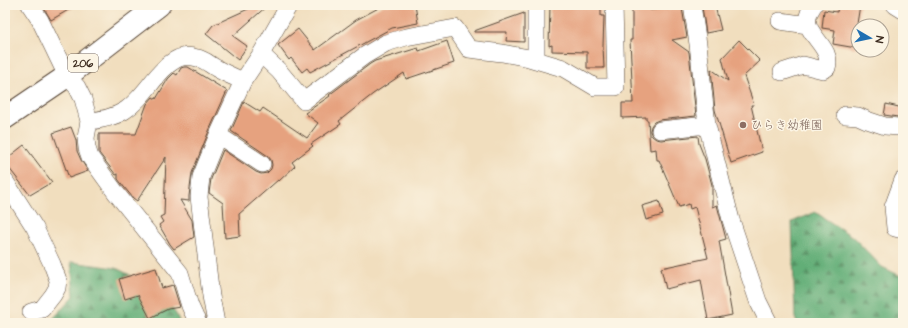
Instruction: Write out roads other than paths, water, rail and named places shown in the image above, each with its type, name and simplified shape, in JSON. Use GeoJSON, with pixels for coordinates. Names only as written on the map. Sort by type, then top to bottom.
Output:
{"type":"FeatureCollection","features":[{"type":"Feature","properties":{"kind":"highway","name":"206"},"geometry":{"type":"LineString","coordinates":[[5,118],[67,76],[159,5]]}},
{"type":"Feature","properties":{"kind":"street"},"geometry":{"type":"LineString","coordinates":[[30,5],[40,20],[67,76],[83,99],[89,121],[86,138],[90,157],[116,193],[180,272],[190,306],[198,323]]}},
{"type":"Feature","properties":{"kind":"street"},"geometry":{"type":"LineString","coordinates":[[216,323],[211,296],[199,197],[201,177],[218,135],[243,82],[289,5]]}},
{"type":"Feature","properties":{"kind":"street"},"geometry":{"type":"LineString","coordinates":[[536,5],[536,60]]}},
{"type":"Feature","properties":{"kind":"street"},"geometry":{"type":"LineString","coordinates":[[261,54],[279,71],[304,101],[364,56],[386,43],[406,37],[454,28],[469,49],[529,58],[563,68],[595,88],[616,87],[614,5]]}},
{"type":"Feature","properties":{"kind":"street"},"geometry":{"type":"LineString","coordinates":[[692,5],[707,125],[731,220],[758,301],[769,323]]}},
{"type":"Feature","properties":{"kind":"street"},"geometry":{"type":"LineString","coordinates":[[782,72],[803,65],[823,70],[827,68],[829,62],[826,53],[808,25],[807,17],[812,6],[814,5]]}},
{"type":"Feature","properties":{"kind":"street"},"geometry":{"type":"LineString","coordinates":[[895,5],[903,10]]}},
{"type":"Feature","properties":{"kind":"street"},"geometry":{"type":"LineString","coordinates":[[780,21],[808,25]]}},
{"type":"Feature","properties":{"kind":"street"},"geometry":{"type":"LineString","coordinates":[[89,121],[99,120],[124,111],[143,94],[168,66],[179,58],[186,56],[204,60],[215,68],[243,82]]}},
{"type":"Feature","properties":{"kind":"street"},"geometry":{"type":"LineString","coordinates":[[846,115],[858,116],[885,126],[903,126]]}},
{"type":"Feature","properties":{"kind":"street"},"geometry":{"type":"LineString","coordinates":[[660,130],[707,125]]}},
{"type":"Feature","properties":{"kind":"street"},"geometry":{"type":"LineString","coordinates":[[218,135],[262,164]]}},
{"type":"Feature","properties":{"kind":"street"},"geometry":{"type":"LineString","coordinates":[[903,180],[893,207],[895,228],[903,230]]}},
{"type":"Feature","properties":{"kind":"street"},"geometry":{"type":"LineString","coordinates":[[5,181],[35,228],[58,280],[57,288],[50,300],[42,309],[31,312]]}},
{"type":"Feature","properties":{"kind":"place","name":"ひらき幼稚園"},"geometry":{"type":"Point","coordinates":[743,125]}}]}
